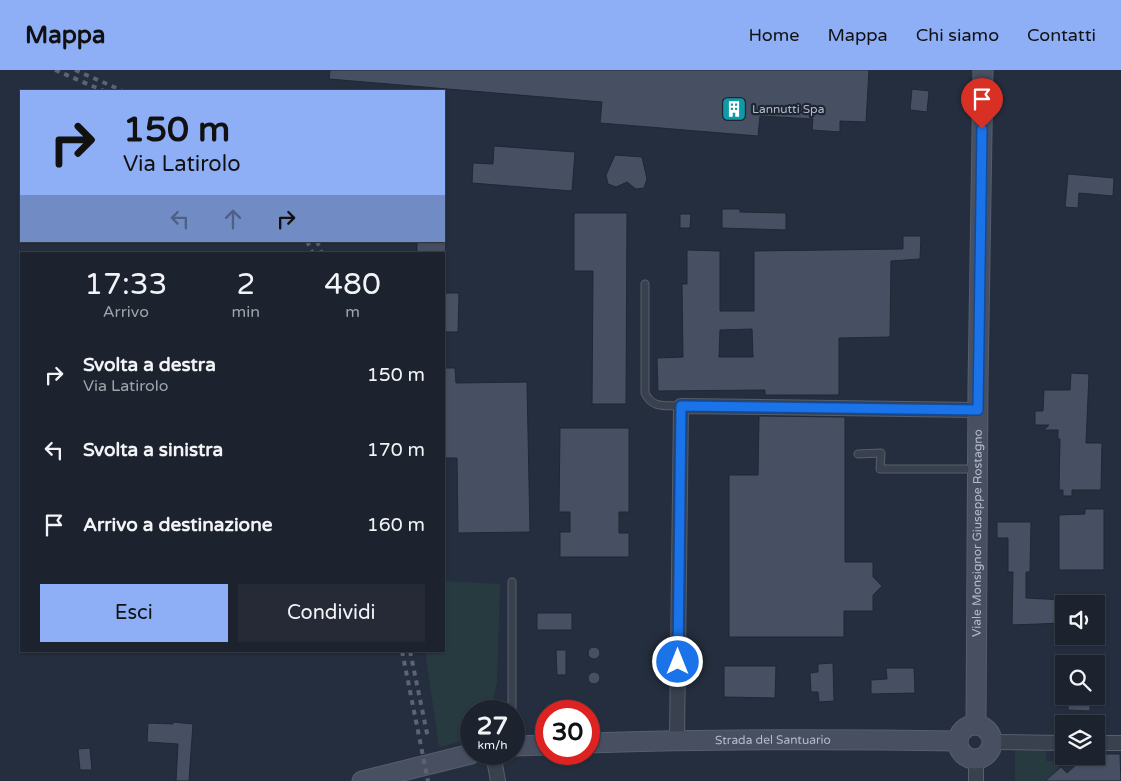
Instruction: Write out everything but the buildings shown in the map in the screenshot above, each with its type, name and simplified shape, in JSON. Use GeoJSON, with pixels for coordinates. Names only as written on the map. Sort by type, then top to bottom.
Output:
{"type":"FeatureCollection","features":[{"type":"Feature","properties":{"kind":"street","name":"Viale Monsignor Giuseppe Rostagno"},"geometry":{"type":"LineString","coordinates":[[976,725],[983,70]]}},
{"type":"Feature","properties":{"kind":"street"},"geometry":{"type":"LineString","coordinates":[[677,740],[681,406],[978,410]]}},
{"type":"Feature","properties":{"kind":"street"},"geometry":{"type":"LineString","coordinates":[[976,725],[985,728],[991,737],[991,742],[989,751],[985,755],[976,758],[965,756],[958,747],[958,742],[961,731],[976,725]]}},
{"type":"Feature","properties":{"kind":"street","name":"Strada del Santuario"},"geometry":{"type":"LineString","coordinates":[[600,743],[677,740],[862,739],[958,742]]}},
{"type":"Feature","properties":{"kind":"street"},"geometry":{"type":"LineString","coordinates":[[991,742],[1055,742]]}},
{"type":"Feature","properties":{"kind":"street"},"geometry":{"type":"LineString","coordinates":[[1105,743],[1121,743]]}},
{"type":"Feature","properties":{"kind":"street"},"geometry":{"type":"LineString","coordinates":[[362,781],[460,756]]}},
{"type":"Feature","properties":{"kind":"street"},"geometry":{"type":"LineString","coordinates":[[976,758],[976,781]]}},
{"type":"Feature","properties":{"kind":"street"},"geometry":{"type":"LineString","coordinates":[[495,765],[498,781]]}},
{"type":"Feature","properties":{"kind":"lane"},"geometry":{"type":"LineString","coordinates":[[645,284],[645,393],[648,400],[655,405],[681,406]]}},
{"type":"Feature","properties":{"kind":"lane"},"geometry":{"type":"LineString","coordinates":[[858,454],[881,453],[880,469],[978,469]]}},
{"type":"Feature","properties":{"kind":"lane"},"geometry":{"type":"LineString","coordinates":[[512,582],[512,700]]}},
{"type":"Feature","properties":{"kind":"green space"},"geometry":{"type":"Polygon","coordinates":[[[445,581],[500,584],[497,682],[493,700],[460,700],[460,742],[439,747],[425,652],[445,652],[445,581]]]}},
{"type":"Feature","properties":{"kind":"green space"},"geometry":{"type":"Polygon","coordinates":[[[1015,749],[1046,749],[1046,761],[1055,761],[1055,765],[1062,765],[1046,781],[1015,781],[1015,749]]]}},
{"type":"Feature","properties":{"kind":"railway"},"geometry":{"type":"LineString","coordinates":[[55,70],[102,90]]}},
{"type":"Feature","properties":{"kind":"railway"},"geometry":{"type":"LineString","coordinates":[[75,70],[121,90]]}},
{"type":"Feature","properties":{"kind":"railway"},"geometry":{"type":"LineString","coordinates":[[307,242],[312,252]]}},
{"type":"Feature","properties":{"kind":"railway"},"geometry":{"type":"LineString","coordinates":[[317,242],[321,252]]}},
{"type":"Feature","properties":{"kind":"railway"},"geometry":{"type":"LineString","coordinates":[[402,652],[428,781]]}},
{"type":"Feature","properties":{"kind":"railway"},"geometry":{"type":"LineString","coordinates":[[410,652],[428,738]]}},
{"type":"Feature","properties":{"kind":"place","name":"Lannutti Spa"},"geometry":{"type":"Point","coordinates":[734,109]}},
{"type":"Feature","properties":{"kind":"route"},"geometry":{"type":"LineString","coordinates":[[678,662],[681,406],[978,410],[982,129]]}}]}
